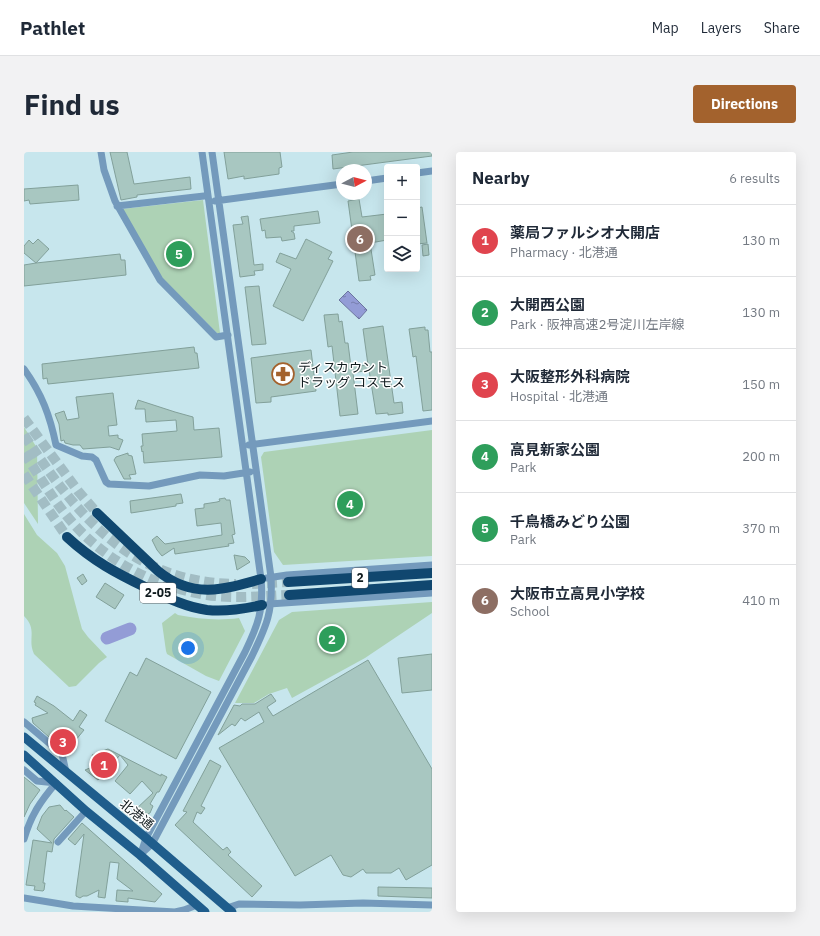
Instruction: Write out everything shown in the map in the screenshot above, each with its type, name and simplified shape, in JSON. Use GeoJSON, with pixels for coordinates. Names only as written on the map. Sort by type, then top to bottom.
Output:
{"type":"FeatureCollection","features":[{"type":"Feature","properties":{"kind":"highway"},"geometry":{"type":"LineString","coordinates":[[97,513],[158,571],[168,579],[178,584],[198,590],[210,590],[235,586],[266,578]]}},
{"type":"Feature","properties":{"kind":"highway","name":"2-05"},"geometry":{"type":"LineString","coordinates":[[68,537],[81,550],[108,568],[176,602],[207,610],[221,611],[240,610],[267,604]]}},
{"type":"Feature","properties":{"kind":"highway","name":"2"},"geometry":{"type":"LineString","coordinates":[[288,582],[432,573]]}},
{"type":"Feature","properties":{"kind":"highway","name":"2"},"geometry":{"type":"LineString","coordinates":[[289,595],[432,585]]}},
{"type":"Feature","properties":{"kind":"main road","name":"北港通"},"geometry":{"type":"LineString","coordinates":[[24,737],[229,910]]}},
{"type":"Feature","properties":{"kind":"main road"},"geometry":{"type":"LineString","coordinates":[[24,755],[205,912]]}},
{"type":"Feature","properties":{"kind":"street"},"geometry":{"type":"LineString","coordinates":[[101,152],[104,170],[117,206],[160,280],[216,337],[228,335]]}},
{"type":"Feature","properties":{"kind":"street"},"geometry":{"type":"LineString","coordinates":[[202,152],[246,473],[266,578]]}},
{"type":"Feature","properties":{"kind":"street"},"geometry":{"type":"LineString","coordinates":[[140,855],[149,841],[245,652],[267,604],[266,578],[253,445],[212,152]]}},
{"type":"Feature","properties":{"kind":"street"},"geometry":{"type":"LineString","coordinates":[[420,173],[432,171]]}},
{"type":"Feature","properties":{"kind":"street"},"geometry":{"type":"LineString","coordinates":[[372,180],[384,178]]}},
{"type":"Feature","properties":{"kind":"street"},"geometry":{"type":"LineString","coordinates":[[209,202],[336,185]]}},
{"type":"Feature","properties":{"kind":"street"},"geometry":{"type":"LineString","coordinates":[[117,206],[204,196]]}},
{"type":"Feature","properties":{"kind":"street"},"geometry":{"type":"LineString","coordinates":[[24,369],[35,385],[45,405],[53,428],[56,445],[82,456],[92,457],[96,460],[106,482],[109,484],[149,486],[200,475],[224,476],[256,472]]}},
{"type":"Feature","properties":{"kind":"street"},"geometry":{"type":"LineString","coordinates":[[243,446],[432,421]]}},
{"type":"Feature","properties":{"kind":"street"},"geometry":{"type":"LineString","coordinates":[[266,578],[432,565]]}},
{"type":"Feature","properties":{"kind":"street"},"geometry":{"type":"LineString","coordinates":[[267,604],[432,593]]}},
{"type":"Feature","properties":{"kind":"street"},"geometry":{"type":"LineString","coordinates":[[24,722],[62,754],[66,773]]}},
{"type":"Feature","properties":{"kind":"street"},"geometry":{"type":"LineString","coordinates":[[24,770],[37,781],[56,783]]}},
{"type":"Feature","properties":{"kind":"street"},"geometry":{"type":"LineString","coordinates":[[24,839],[28,824],[37,807],[56,783]]}},
{"type":"Feature","properties":{"kind":"street"},"geometry":{"type":"LineString","coordinates":[[58,842],[86,810]]}},
{"type":"Feature","properties":{"kind":"street"},"geometry":{"type":"LineString","coordinates":[[24,898],[73,909],[175,912],[197,905]]}},
{"type":"Feature","properties":{"kind":"street"},"geometry":{"type":"LineString","coordinates":[[229,910],[239,904],[300,905],[363,903],[432,905]]}},
{"type":"Feature","properties":{"kind":"green space"},"geometry":{"type":"Polygon","coordinates":[[[203,200],[220,333],[217,333],[161,277],[122,209],[203,200]]]}},
{"type":"Feature","properties":{"kind":"green space"},"geometry":{"type":"Polygon","coordinates":[[[24,427],[37,448],[38,524],[24,503],[24,427]]]}},
{"type":"Feature","properties":{"kind":"green space"},"geometry":{"type":"Polygon","coordinates":[[[432,430],[432,556],[283,565],[274,552],[261,457],[264,452],[432,430]]]}},
{"type":"Feature","properties":{"kind":"green space"},"geometry":{"type":"Polygon","coordinates":[[[24,514],[37,535],[57,553],[65,566],[82,629],[107,657],[76,686],[69,687],[34,654],[32,649],[31,630],[28,621],[24,616],[24,514]]]}},
{"type":"Feature","properties":{"kind":"green space"},"geometry":{"type":"Polygon","coordinates":[[[432,602],[432,613],[365,658],[292,698],[287,688],[269,694],[254,703],[235,703],[279,620],[292,612],[432,602]]]}},
{"type":"Feature","properties":{"kind":"green space"},"geometry":{"type":"Polygon","coordinates":[[[175,613],[193,618],[239,618],[245,631],[219,681],[206,676],[167,654],[162,623],[175,613]]]}},
{"type":"Feature","properties":{"kind":"water"},"geometry":{"type":"Polygon","coordinates":[[[348,291],[367,310],[359,319],[339,300],[348,291]]]}},
{"type":"Feature","properties":{"kind":"building"},"geometry":{"type":"Polygon","coordinates":[[[110,152],[127,152],[134,184],[190,177],[191,189],[137,195],[137,197],[121,200],[110,152]]]}},
{"type":"Feature","properties":{"kind":"building"},"geometry":{"type":"Polygon","coordinates":[[[224,152],[280,152],[282,167],[279,168],[279,174],[244,179],[244,176],[228,179],[224,152]]]}},
{"type":"Feature","properties":{"kind":"building"},"geometry":{"type":"Polygon","coordinates":[[[353,152],[431,152],[432,156],[371,164],[336,164],[336,169],[333,169],[332,155],[353,152]]]}},
{"type":"Feature","properties":{"kind":"building"},"geometry":{"type":"Polygon","coordinates":[[[78,185],[79,200],[30,204],[29,200],[24,201],[24,189],[78,185]]]}},
{"type":"Feature","properties":{"kind":"building"},"geometry":{"type":"Polygon","coordinates":[[[359,200],[362,217],[384,214],[384,241],[370,243],[375,275],[370,276],[371,280],[359,281],[348,201],[359,200]]]}},
{"type":"Feature","properties":{"kind":"building"},"geometry":{"type":"Polygon","coordinates":[[[420,207],[422,207],[427,243],[420,244],[420,236],[420,207]]]}},
{"type":"Feature","properties":{"kind":"building"},"geometry":{"type":"Polygon","coordinates":[[[318,211],[320,223],[294,226],[294,231],[291,231],[294,233],[295,239],[282,241],[281,237],[266,238],[265,230],[262,231],[260,219],[318,211]]]}},
{"type":"Feature","properties":{"kind":"building"},"geometry":{"type":"Polygon","coordinates":[[[248,216],[254,265],[263,264],[263,270],[254,271],[255,275],[240,277],[233,225],[243,224],[241,217],[248,216]]]}},
{"type":"Feature","properties":{"kind":"building"},"geometry":{"type":"Polygon","coordinates":[[[38,239],[49,249],[36,263],[24,253],[24,246],[29,240],[33,244],[38,239]]]}},
{"type":"Feature","properties":{"kind":"building"},"geometry":{"type":"Polygon","coordinates":[[[306,239],[332,252],[328,259],[333,261],[303,321],[273,306],[291,269],[276,262],[280,253],[296,259],[306,239]]]}},
{"type":"Feature","properties":{"kind":"building"},"geometry":{"type":"Polygon","coordinates":[[[428,244],[429,255],[423,256],[422,245],[428,244]]]}},
{"type":"Feature","properties":{"kind":"building"},"geometry":{"type":"Polygon","coordinates":[[[120,254],[121,260],[125,260],[126,275],[24,286],[24,265],[120,254]]]}},
{"type":"Feature","properties":{"kind":"building"},"geometry":{"type":"Polygon","coordinates":[[[259,286],[266,344],[252,345],[245,287],[259,286]]]}},
{"type":"Feature","properties":{"kind":"building"},"geometry":{"type":"Polygon","coordinates":[[[338,314],[339,322],[342,321],[345,343],[348,343],[351,367],[368,365],[363,329],[383,326],[394,403],[402,402],[403,413],[388,415],[388,413],[376,414],[369,370],[353,373],[358,414],[340,416],[332,346],[328,347],[324,315],[338,314]]]}},
{"type":"Feature","properties":{"kind":"building"},"geometry":{"type":"Polygon","coordinates":[[[425,327],[425,330],[428,330],[430,352],[432,352],[432,410],[423,411],[416,356],[413,357],[409,329],[425,327]]]}},
{"type":"Feature","properties":{"kind":"building"},"geometry":{"type":"Polygon","coordinates":[[[194,347],[195,353],[197,353],[199,368],[48,384],[47,378],[43,379],[42,364],[194,347]]]}},
{"type":"Feature","properties":{"kind":"building","name":"ディスカウント ドラッグ コスモス"},"geometry":{"type":"Polygon","coordinates":[[[311,350],[316,391],[271,397],[271,402],[256,403],[251,358],[311,350]]]}},
{"type":"Feature","properties":{"kind":"building"},"geometry":{"type":"Polygon","coordinates":[[[113,393],[117,425],[108,426],[109,436],[118,435],[118,438],[123,440],[119,450],[110,447],[83,449],[80,445],[65,443],[64,440],[61,441],[59,424],[55,414],[64,411],[67,420],[79,418],[76,397],[113,393]]]}},
{"type":"Feature","properties":{"kind":"building"},"geometry":{"type":"Polygon","coordinates":[[[138,400],[193,417],[194,430],[219,428],[222,457],[144,463],[141,446],[143,446],[142,434],[177,431],[176,420],[146,422],[145,409],[135,409],[138,400]]]}},
{"type":"Feature","properties":{"kind":"building"},"geometry":{"type":"Polygon","coordinates":[[[128,453],[128,455],[132,456],[136,474],[129,475],[131,479],[124,479],[114,460],[116,457],[128,453]]]}},
{"type":"Feature","properties":{"kind":"building"},"geometry":{"type":"Polygon","coordinates":[[[181,494],[183,503],[176,504],[176,506],[131,513],[130,501],[181,494]]]}},
{"type":"Feature","properties":{"kind":"building"},"geometry":{"type":"Polygon","coordinates":[[[225,498],[226,500],[230,500],[235,534],[232,535],[234,543],[228,544],[229,546],[175,554],[174,548],[162,556],[152,540],[157,536],[165,544],[222,535],[221,523],[197,526],[195,509],[204,508],[204,504],[217,502],[220,501],[219,499],[225,498]]]}},
{"type":"Feature","properties":{"kind":"building"},"geometry":{"type":"Polygon","coordinates":[[[234,555],[245,557],[250,562],[237,570],[234,555]]]}},
{"type":"Feature","properties":{"kind":"building"},"geometry":{"type":"Polygon","coordinates":[[[83,574],[87,581],[82,585],[77,578],[83,574]]]}},
{"type":"Feature","properties":{"kind":"building"},"geometry":{"type":"Polygon","coordinates":[[[105,583],[124,595],[115,609],[96,597],[105,583]]]}},
{"type":"Feature","properties":{"kind":"building"},"geometry":{"type":"Polygon","coordinates":[[[432,654],[432,690],[402,693],[398,658],[432,654]]]}},
{"type":"Feature","properties":{"kind":"building"},"geometry":{"type":"Polygon","coordinates":[[[146,658],[211,692],[176,759],[105,721],[130,672],[137,676],[146,658]]]}},
{"type":"Feature","properties":{"kind":"building"},"geometry":{"type":"Polygon","coordinates":[[[368,660],[432,769],[432,865],[406,880],[399,868],[391,873],[366,873],[363,869],[351,877],[343,875],[331,855],[295,876],[219,748],[264,722],[259,712],[245,721],[241,718],[235,726],[232,724],[218,735],[234,705],[240,706],[242,704],[255,704],[271,694],[276,701],[267,707],[273,716],[368,660]]]}},
{"type":"Feature","properties":{"kind":"building"},"geometry":{"type":"Polygon","coordinates":[[[37,696],[54,706],[73,721],[80,710],[87,715],[79,727],[84,730],[66,752],[33,723],[32,718],[48,713],[35,705],[36,703],[34,702],[37,696]]]}},
{"type":"Feature","properties":{"kind":"building"},"geometry":{"type":"Polygon","coordinates":[[[108,749],[120,755],[98,780],[85,770],[97,765],[92,755],[108,749]]]}},
{"type":"Feature","properties":{"kind":"building"},"geometry":{"type":"Polygon","coordinates":[[[120,755],[161,776],[161,774],[167,777],[159,792],[157,792],[150,804],[153,806],[150,813],[145,815],[142,812],[139,814],[135,810],[153,793],[142,781],[130,794],[115,781],[128,765],[120,755]]]}},
{"type":"Feature","properties":{"kind":"building"},"geometry":{"type":"Polygon","coordinates":[[[210,760],[221,766],[201,806],[205,808],[201,814],[197,812],[193,822],[223,850],[227,847],[231,852],[228,855],[262,886],[252,897],[175,825],[187,812],[183,811],[210,760]]]}},
{"type":"Feature","properties":{"kind":"building"},"geometry":{"type":"Polygon","coordinates":[[[24,777],[40,790],[30,804],[24,817],[24,777]]]}},
{"type":"Feature","properties":{"kind":"building"},"geometry":{"type":"Polygon","coordinates":[[[60,805],[65,811],[66,810],[74,817],[54,839],[52,852],[47,851],[43,883],[45,883],[44,890],[34,890],[35,886],[26,885],[33,840],[52,843],[37,829],[42,816],[49,807],[60,805]]]}},
{"type":"Feature","properties":{"kind":"building"},"geometry":{"type":"Polygon","coordinates":[[[82,823],[162,894],[155,902],[128,898],[128,902],[116,901],[117,890],[133,891],[117,879],[119,863],[110,862],[105,898],[98,897],[99,890],[80,898],[76,896],[84,834],[75,845],[68,839],[82,823]]]}},
{"type":"Feature","properties":{"kind":"building"},"geometry":{"type":"Polygon","coordinates":[[[378,887],[432,888],[432,898],[378,896],[378,887]]]}},
{"type":"Feature","properties":{"kind":"waterway"},"geometry":{"type":"LineString","coordinates":[[107,638],[130,629]]}},
{"type":"Feature","properties":{"kind":"tunnel"},"geometry":{"type":"LineString","coordinates":[[24,418],[78,491],[97,513]]}},
{"type":"Feature","properties":{"kind":"tunnel"},"geometry":{"type":"LineString","coordinates":[[24,435],[65,492],[86,517],[110,539],[136,558],[166,572],[199,581],[236,584]]}},
{"type":"Feature","properties":{"kind":"tunnel"},"geometry":{"type":"LineString","coordinates":[[24,453],[63,511],[77,527],[92,542],[127,567],[165,585],[207,595],[237,597],[289,595]]}},
{"type":"Feature","properties":{"kind":"tunnel"},"geometry":{"type":"LineString","coordinates":[[24,474],[67,537]]}},
{"type":"Feature","properties":{"kind":"tunnel"},"geometry":{"type":"LineString","coordinates":[[252,584],[288,582]]}},
{"type":"Feature","properties":{"kind":"place","name":"大阪市立高見小学校"},"geometry":{"type":"Point","coordinates":[360,239]}},
{"type":"Feature","properties":{"kind":"place","name":"千鳥橋みどり公園"},"geometry":{"type":"Point","coordinates":[179,254]}},
{"type":"Feature","properties":{"kind":"place","name":"ディスカウント ドラッグ コスモス"},"geometry":{"type":"Point","coordinates":[283,374]}},
{"type":"Feature","properties":{"kind":"place","name":"高見新家公園"},"geometry":{"type":"Point","coordinates":[350,504]}},
{"type":"Feature","properties":{"kind":"place","name":"大開西公園"},"geometry":{"type":"Point","coordinates":[332,639]}},
{"type":"Feature","properties":{"kind":"place","name":"大阪整形外科病院"},"geometry":{"type":"Point","coordinates":[63,742]}},
{"type":"Feature","properties":{"kind":"place","name":"薬局ファルシオ大開店"},"geometry":{"type":"Point","coordinates":[104,765]}}]}
